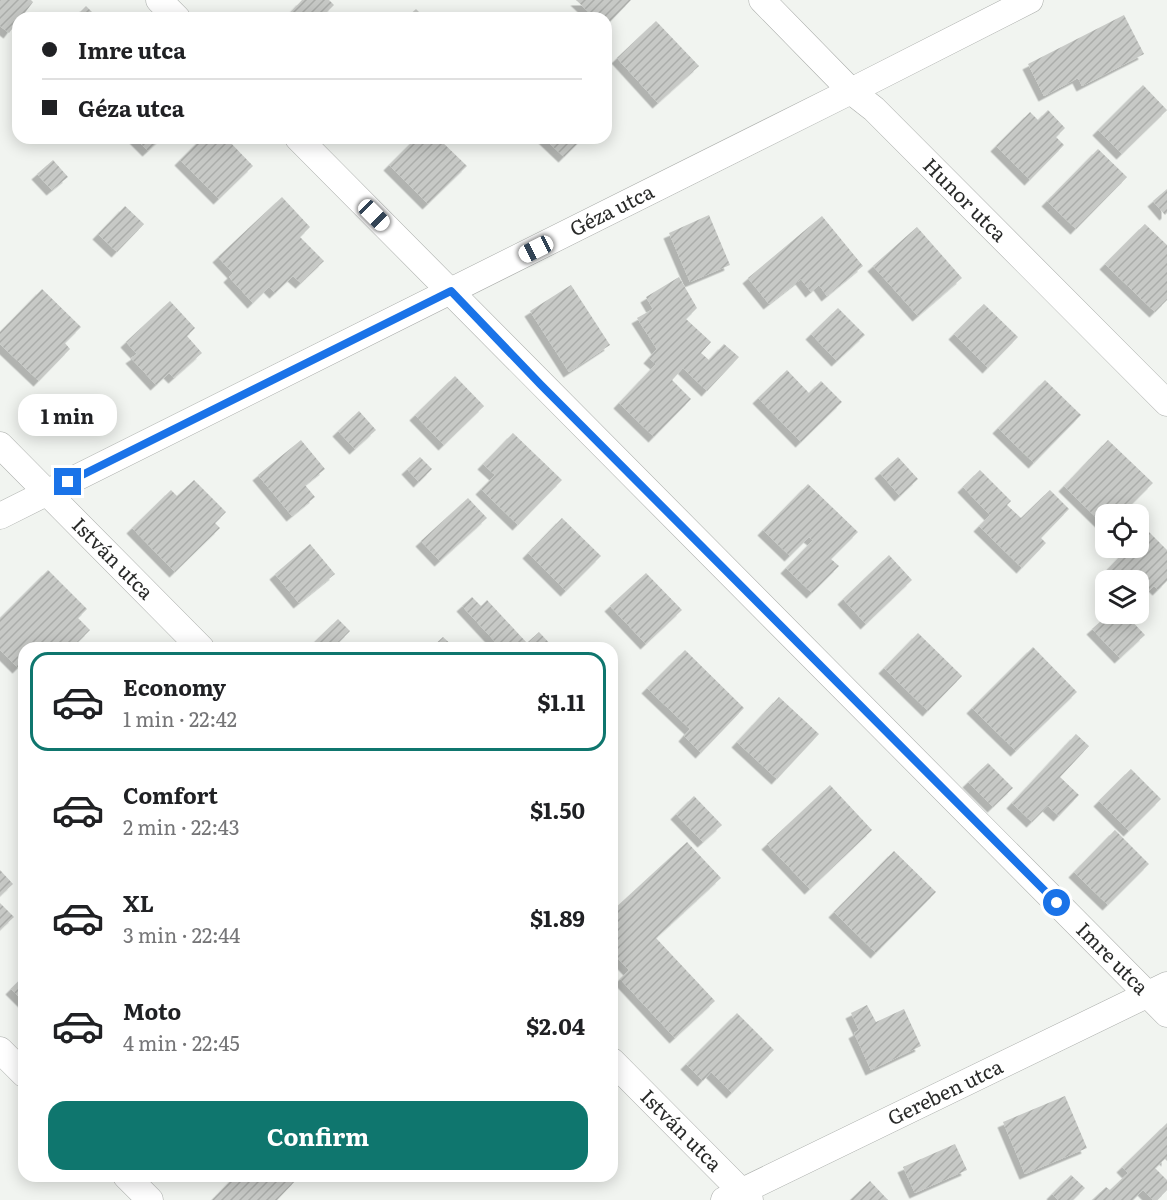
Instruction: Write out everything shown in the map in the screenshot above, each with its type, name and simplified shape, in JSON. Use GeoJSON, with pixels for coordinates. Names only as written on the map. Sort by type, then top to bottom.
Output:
{"type":"FeatureCollection","features":[{"type":"Feature","properties":{"kind":"street"},"geometry":{"type":"LineString","coordinates":[[159,0],[171,12]]}},
{"type":"Feature","properties":{"kind":"street","name":"Hunor utca"},"geometry":{"type":"LineString","coordinates":[[762,0],[851,91],[874,109],[1167,402]]}},
{"type":"Feature","properties":{"kind":"street","name":"Géza utca"},"geometry":{"type":"LineString","coordinates":[[0,516],[1030,0]]}},
{"type":"Feature","properties":{"kind":"street","name":"Imre utca"},"geometry":{"type":"LineString","coordinates":[[304,144],[451,291],[549,394],[1157,990],[1167,1014]]}},
{"type":"Feature","properties":{"kind":"street","name":"István utca"},"geometry":{"type":"LineString","coordinates":[[0,445],[195,642]]}},
{"type":"Feature","properties":{"kind":"street","name":"Gereben utca"},"geometry":{"type":"LineString","coordinates":[[739,1197],[1157,990]]}},
{"type":"Feature","properties":{"kind":"street"},"geometry":{"type":"LineString","coordinates":[[0,1050],[18,1068]]}},
{"type":"Feature","properties":{"kind":"street","name":"István utca"},"geometry":{"type":"LineString","coordinates":[[618,1067],[739,1197]]}},
{"type":"Feature","properties":{"kind":"street"},"geometry":{"type":"LineString","coordinates":[[132,1182],[150,1200]]}},
{"type":"Feature","properties":{"kind":"building"},"geometry":{"type":"Polygon","coordinates":[[[0,0],[31,0],[33,2],[26,12],[12,12],[12,29],[9,33],[0,26],[0,0]]]}},
{"type":"Feature","properties":{"kind":"building"},"geometry":{"type":"Polygon","coordinates":[[[302,0],[329,0],[334,5],[327,12],[291,12],[302,0]]]}},
{"type":"Feature","properties":{"kind":"building"},"geometry":{"type":"Polygon","coordinates":[[[576,0],[631,0],[612,20],[612,12],[589,12],[576,0]]]}},
{"type":"Feature","properties":{"kind":"building"},"geometry":{"type":"Polygon","coordinates":[[[86,6],[92,12],[80,12],[86,6]]]}},
{"type":"Feature","properties":{"kind":"building"},"geometry":{"type":"Polygon","coordinates":[[[1124,15],[1144,54],[1082,86],[1078,78],[1044,96],[1028,64],[1124,15]]]}},
{"type":"Feature","properties":{"kind":"building"},"geometry":{"type":"Polygon","coordinates":[[[656,21],[699,66],[658,103],[617,58],[656,21]]]}},
{"type":"Feature","properties":{"kind":"building"},"geometry":{"type":"Polygon","coordinates":[[[1143,85],[1167,110],[1122,154],[1098,130],[1143,85]]]}},
{"type":"Feature","properties":{"kind":"building"},"geometry":{"type":"Polygon","coordinates":[[[1048,110],[1065,128],[1056,137],[1064,145],[1030,180],[996,146],[1030,112],[1038,120],[1048,110]]]}},
{"type":"Feature","properties":{"kind":"building"},"geometry":{"type":"Polygon","coordinates":[[[141,144],[156,144],[148,151],[141,144]]]}},
{"type":"Feature","properties":{"kind":"building"},"geometry":{"type":"Polygon","coordinates":[[[196,144],[232,144],[253,166],[219,199],[180,160],[196,144]]]}},
{"type":"Feature","properties":{"kind":"building"},"geometry":{"type":"Polygon","coordinates":[[[410,144],[444,144],[467,166],[428,204],[389,165],[410,144]]]}},
{"type":"Feature","properties":{"kind":"building"},"geometry":{"type":"Polygon","coordinates":[[[550,144],[577,144],[564,157],[550,144]]]}},
{"type":"Feature","properties":{"kind":"building"},"geometry":{"type":"Polygon","coordinates":[[[1098,149],[1127,177],[1076,229],[1047,201],[1098,149]]]}},
{"type":"Feature","properties":{"kind":"building"},"geometry":{"type":"Polygon","coordinates":[[[53,160],[68,177],[52,190],[37,174],[53,160]]]}},
{"type":"Feature","properties":{"kind":"building"},"geometry":{"type":"Polygon","coordinates":[[[1167,189],[1167,213],[1165,215],[1153,201],[1167,189]]]}},
{"type":"Feature","properties":{"kind":"building"},"geometry":{"type":"Polygon","coordinates":[[[282,197],[310,227],[300,237],[324,261],[301,283],[293,276],[275,293],[269,287],[253,303],[229,277],[233,273],[218,257],[282,197]]]}},
{"type":"Feature","properties":{"kind":"building"},"geometry":{"type":"Polygon","coordinates":[[[125,206],[144,224],[117,252],[98,234],[125,206]]]}},
{"type":"Feature","properties":{"kind":"building"},"geometry":{"type":"Polygon","coordinates":[[[709,215],[730,265],[690,282],[669,233],[709,215]]]}},
{"type":"Feature","properties":{"kind":"building"},"geometry":{"type":"Polygon","coordinates":[[[822,216],[863,266],[827,296],[819,285],[811,292],[801,279],[769,304],[748,278],[822,216]]]}},
{"type":"Feature","properties":{"kind":"building"},"geometry":{"type":"Polygon","coordinates":[[[1145,224],[1167,245],[1167,300],[1155,312],[1105,264],[1145,224]]]}},
{"type":"Feature","properties":{"kind":"building"},"geometry":{"type":"Polygon","coordinates":[[[917,227],[962,278],[918,316],[873,266],[917,227]]]}},
{"type":"Feature","properties":{"kind":"building"},"geometry":{"type":"Polygon","coordinates":[[[679,277],[697,308],[686,319],[711,342],[701,353],[709,360],[724,344],[739,357],[707,391],[683,368],[672,380],[691,399],[654,437],[619,403],[656,364],[649,358],[657,349],[637,318],[653,309],[646,297],[679,277]]]}},
{"type":"Feature","properties":{"kind":"building"},"geometry":{"type":"Polygon","coordinates":[[[571,285],[610,345],[569,372],[530,311],[571,285]]]}},
{"type":"Feature","properties":{"kind":"building"},"geometry":{"type":"Polygon","coordinates":[[[42,289],[81,327],[65,343],[70,349],[39,381],[0,344],[0,332],[42,289]]]}},
{"type":"Feature","properties":{"kind":"building"},"geometry":{"type":"Polygon","coordinates":[[[170,301],[195,328],[187,336],[202,353],[174,378],[169,373],[156,385],[131,358],[137,354],[126,342],[170,301]]]}},
{"type":"Feature","properties":{"kind":"building"},"geometry":{"type":"Polygon","coordinates":[[[984,304],[1018,337],[988,368],[954,334],[984,304]]]}},
{"type":"Feature","properties":{"kind":"building"},"geometry":{"type":"Polygon","coordinates":[[[838,308],[865,335],[837,361],[811,334],[838,308]]]}},
{"type":"Feature","properties":{"kind":"building"},"geometry":{"type":"Polygon","coordinates":[[[787,370],[809,393],[821,381],[842,402],[801,442],[758,398],[787,370]]]}},
{"type":"Feature","properties":{"kind":"building"},"geometry":{"type":"Polygon","coordinates":[[[455,376],[484,406],[444,445],[415,415],[455,376]]]}},
{"type":"Feature","properties":{"kind":"building"},"geometry":{"type":"Polygon","coordinates":[[[1045,380],[1081,415],[1034,463],[998,428],[1045,380]]]}},
{"type":"Feature","properties":{"kind":"building"},"geometry":{"type":"Polygon","coordinates":[[[359,411],[376,430],[355,449],[338,431],[359,411]]]}},
{"type":"Feature","properties":{"kind":"building"},"geometry":{"type":"Polygon","coordinates":[[[513,433],[562,480],[518,525],[481,489],[495,475],[483,464],[513,433]]]}},
{"type":"Feature","properties":{"kind":"building"},"geometry":{"type":"Polygon","coordinates":[[[301,440],[325,469],[305,485],[315,497],[292,516],[258,475],[301,440]]]}},
{"type":"Feature","properties":{"kind":"building"},"geometry":{"type":"Polygon","coordinates":[[[1108,440],[1153,483],[1132,504],[1095,504],[1095,516],[1064,486],[1108,440]]]}},
{"type":"Feature","properties":{"kind":"building"},"geometry":{"type":"Polygon","coordinates":[[[420,457],[432,469],[419,482],[407,469],[420,457]]]}},
{"type":"Feature","properties":{"kind":"building"},"geometry":{"type":"Polygon","coordinates":[[[898,457],[918,479],[900,496],[880,473],[898,457]]]}},
{"type":"Feature","properties":{"kind":"building"},"geometry":{"type":"Polygon","coordinates":[[[980,470],[1011,501],[1007,505],[1021,518],[1050,490],[1069,509],[1041,538],[1046,543],[1022,568],[979,526],[990,515],[963,487],[980,470]]]}},
{"type":"Feature","properties":{"kind":"building"},"geometry":{"type":"Polygon","coordinates":[[[194,480],[226,512],[215,523],[220,528],[175,572],[132,528],[171,490],[177,496],[194,480]]]}},
{"type":"Feature","properties":{"kind":"building"},"geometry":{"type":"Polygon","coordinates":[[[808,484],[858,532],[831,559],[839,566],[812,593],[786,568],[813,540],[809,537],[790,556],[763,530],[808,484]]]}},
{"type":"Feature","properties":{"kind":"building"},"geometry":{"type":"Polygon","coordinates":[[[468,498],[487,518],[440,561],[421,541],[468,498]]]}},
{"type":"Feature","properties":{"kind":"building"},"geometry":{"type":"Polygon","coordinates":[[[562,518],[601,556],[566,591],[528,553],[562,518]]]}},
{"type":"Feature","properties":{"kind":"building"},"geometry":{"type":"Polygon","coordinates":[[[1149,532],[1167,550],[1167,581],[1158,590],[1154,586],[1149,591],[1149,570],[1107,570],[1118,558],[1149,558],[1149,532]]]}},
{"type":"Feature","properties":{"kind":"building"},"geometry":{"type":"Polygon","coordinates":[[[310,544],[335,574],[299,603],[275,574],[310,544]]]}},
{"type":"Feature","properties":{"kind":"building"},"geometry":{"type":"Polygon","coordinates":[[[889,555],[912,580],[866,624],[843,599],[889,555]]]}},
{"type":"Feature","properties":{"kind":"building"},"geometry":{"type":"Polygon","coordinates":[[[48,570],[87,609],[78,618],[90,630],[78,642],[18,642],[18,668],[0,650],[0,618],[48,570]]]}},
{"type":"Feature","properties":{"kind":"building"},"geometry":{"type":"Polygon","coordinates":[[[646,573],[682,610],[646,644],[610,606],[646,573]]]}},
{"type":"Feature","properties":{"kind":"building"},"geometry":{"type":"Polygon","coordinates":[[[472,597],[481,606],[487,600],[526,642],[495,642],[462,606],[472,597]]]}},
{"type":"Feature","properties":{"kind":"building"},"geometry":{"type":"Polygon","coordinates":[[[338,619],[350,631],[339,642],[314,642],[338,619]]]}},
{"type":"Feature","properties":{"kind":"building"},"geometry":{"type":"Polygon","coordinates":[[[1098,624],[1135,624],[1145,635],[1120,658],[1092,629],[1098,624]]]}},
{"type":"Feature","properties":{"kind":"building"},"geometry":{"type":"Polygon","coordinates":[[[539,632],[548,642],[528,642],[539,632]]]}},
{"type":"Feature","properties":{"kind":"building"},"geometry":{"type":"Polygon","coordinates":[[[918,633],[962,676],[928,711],[884,668],[918,633]]]}},
{"type":"Feature","properties":{"kind":"building"},"geometry":{"type":"Polygon","coordinates":[[[443,637],[448,642],[438,642],[443,637]]]}},
{"type":"Feature","properties":{"kind":"building"},"geometry":{"type":"Polygon","coordinates":[[[1033,647],[1077,692],[1016,751],[972,708],[1033,647]]]}},
{"type":"Feature","properties":{"kind":"building"},"geometry":{"type":"Polygon","coordinates":[[[685,650],[744,708],[701,753],[684,736],[690,729],[647,688],[685,650]]]}},
{"type":"Feature","properties":{"kind":"building"},"geometry":{"type":"Polygon","coordinates":[[[779,697],[819,734],[777,779],[737,742],[779,697]]]}},
{"type":"Feature","properties":{"kind":"building"},"geometry":{"type":"Polygon","coordinates":[[[1076,734],[1089,746],[1060,777],[1079,795],[1059,816],[1048,806],[1032,822],[1012,803],[1076,734]]]}},
{"type":"Feature","properties":{"kind":"building"},"geometry":{"type":"Polygon","coordinates":[[[988,763],[1013,788],[993,807],[968,782],[988,763]]]}},
{"type":"Feature","properties":{"kind":"building"},"geometry":{"type":"Polygon","coordinates":[[[1131,769],[1161,799],[1129,831],[1099,801],[1131,769]]]}},
{"type":"Feature","properties":{"kind":"building"},"geometry":{"type":"Polygon","coordinates":[[[830,785],[872,830],[810,889],[767,844],[830,785]]]}},
{"type":"Feature","properties":{"kind":"building"},"geometry":{"type":"Polygon","coordinates":[[[694,796],[722,825],[703,842],[676,814],[694,796]]]}},
{"type":"Feature","properties":{"kind":"building"},"geometry":{"type":"Polygon","coordinates":[[[1115,830],[1149,864],[1108,905],[1074,872],[1115,830]]]}},
{"type":"Feature","properties":{"kind":"building"},"geometry":{"type":"Polygon","coordinates":[[[687,842],[721,878],[656,938],[715,1001],[675,1038],[620,979],[629,970],[618,958],[618,905],[687,842]]]}},
{"type":"Feature","properties":{"kind":"building"},"geometry":{"type":"Polygon","coordinates":[[[894,851],[936,892],[876,953],[834,912],[894,851]]]}},
{"type":"Feature","properties":{"kind":"building"},"geometry":{"type":"Polygon","coordinates":[[[0,870],[13,884],[0,896],[0,870]]]}},
{"type":"Feature","properties":{"kind":"building"},"geometry":{"type":"Polygon","coordinates":[[[0,903],[14,917],[0,930],[0,903]]]}},
{"type":"Feature","properties":{"kind":"building"},"geometry":{"type":"Polygon","coordinates":[[[18,982],[18,996],[11,989],[18,982]]]}},
{"type":"Feature","properties":{"kind":"building"},"geometry":{"type":"Polygon","coordinates":[[[867,1005],[876,1022],[904,1009],[921,1046],[871,1070],[854,1033],[859,1030],[851,1013],[867,1005]]]}},
{"type":"Feature","properties":{"kind":"building"},"geometry":{"type":"Polygon","coordinates":[[[737,1013],[774,1050],[732,1093],[711,1072],[703,1081],[686,1064],[737,1013]]]}},
{"type":"Feature","properties":{"kind":"building"},"geometry":{"type":"Polygon","coordinates":[[[1065,1096],[1087,1148],[1025,1174],[1003,1122],[1065,1096]]]}},
{"type":"Feature","properties":{"kind":"building"},"geometry":{"type":"Polygon","coordinates":[[[1167,1123],[1167,1161],[1165,1159],[1155,1168],[1167,1180],[1167,1190],[1157,1200],[1153,1200],[1143,1190],[1133,1200],[1092,1200],[1106,1187],[1110,1190],[1128,1173],[1122,1167],[1167,1123]]]}},
{"type":"Feature","properties":{"kind":"building"},"geometry":{"type":"Polygon","coordinates":[[[955,1144],[967,1170],[915,1193],[903,1167],[955,1144]]]}},
{"type":"Feature","properties":{"kind":"building"},"geometry":{"type":"Polygon","coordinates":[[[1071,1175],[1085,1188],[1073,1200],[1058,1200],[1052,1194],[1071,1175]]]}},
{"type":"Feature","properties":{"kind":"building"},"geometry":{"type":"Polygon","coordinates":[[[870,1181],[888,1200],[850,1200],[870,1181]]]}},
{"type":"Feature","properties":{"kind":"building"},"geometry":{"type":"Polygon","coordinates":[[[229,1182],[294,1182],[277,1200],[212,1200],[229,1182]]]}},
{"type":"Feature","properties":{"kind":"route"},"geometry":{"type":"LineString","coordinates":[[68,482],[451,291],[541,385],[1057,903]]}}]}
